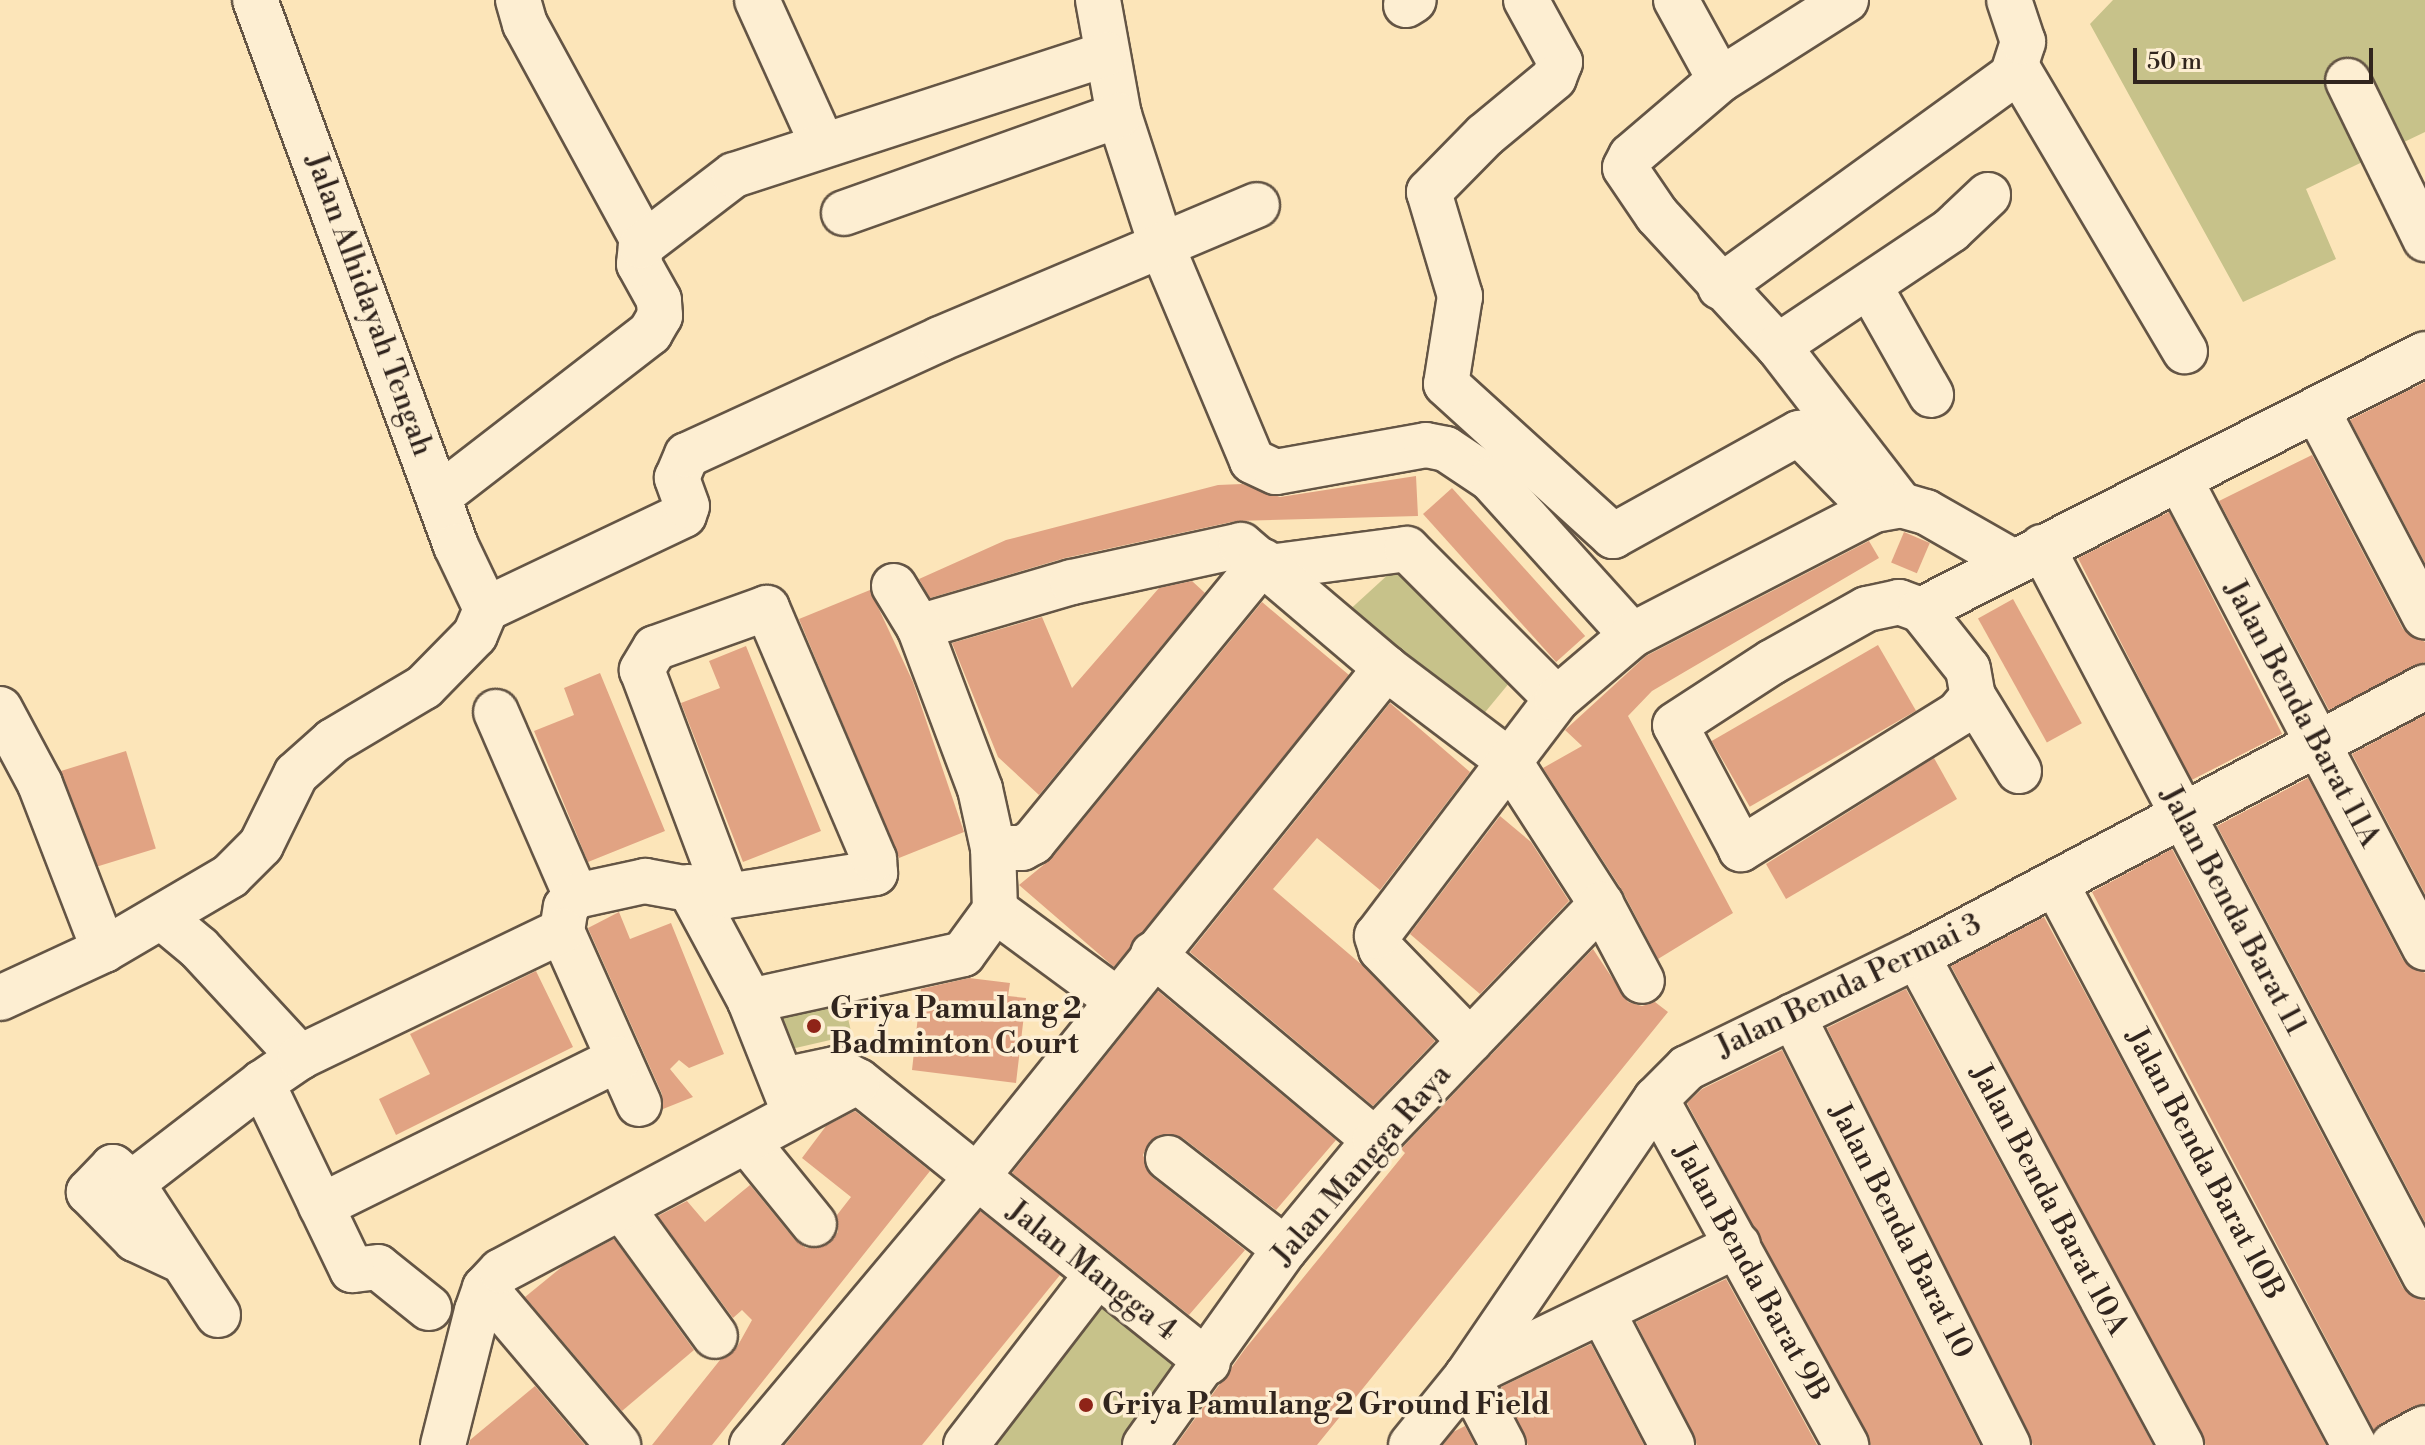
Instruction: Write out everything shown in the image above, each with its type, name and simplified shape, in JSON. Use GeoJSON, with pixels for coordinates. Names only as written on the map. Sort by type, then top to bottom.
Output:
{"type":"FeatureCollection","features":[{"type":"Feature","properties":{"kind":"street","name":"Jalan Alhidayah Tengah"},"geometry":{"type":"LineString","coordinates":[[255,0],[456,546],[486,609]]}},
{"type":"Feature","properties":{"kind":"street"},"geometry":{"type":"LineString","coordinates":[[518,0],[525,24],[644,242]]}},
{"type":"Feature","properties":{"kind":"street"},"geometry":{"type":"LineString","coordinates":[[757,0],[822,143]]}},
{"type":"Feature","properties":{"kind":"street"},"geometry":{"type":"LineString","coordinates":[[1098,0],[1119,115],[1161,244],[1248,454],[1258,467],[1276,472],[1426,445],[1454,452],[1491,479],[1632,635]]}},
{"type":"Feature","properties":{"kind":"street"},"geometry":{"type":"LineString","coordinates":[[1526,0],[1560,62],[1554,78],[1485,135],[1429,192],[1460,296],[1446,384],[1613,536],[1799,433],[1887,507],[1953,525],[2027,554]]}},
{"type":"Feature","properties":{"kind":"street"},"geometry":{"type":"LineString","coordinates":[[1676,0],[1720,80]]}},
{"type":"Feature","properties":{"kind":"street"},"geometry":{"type":"LineString","coordinates":[[1846,0],[1720,80],[1631,156],[1625,168],[1657,215],[1720,287],[1778,346],[1887,507]]}},
{"type":"Feature","properties":{"kind":"street"},"geometry":{"type":"LineString","coordinates":[[2009,0],[2022,29],[2018,69],[2185,351]]}},
{"type":"Feature","properties":{"kind":"street"},"geometry":{"type":"LineString","coordinates":[[439,496],[650,333],[660,316],[659,300],[639,264],[644,242],[734,175],[822,143],[1106,54]]}},
{"type":"Feature","properties":{"kind":"street"},"geometry":{"type":"LineString","coordinates":[[1720,287],[2018,69]]}},
{"type":"Feature","properties":{"kind":"street"},"geometry":{"type":"LineString","coordinates":[[2348,81],[2425,239]]}},
{"type":"Feature","properties":{"kind":"street"},"geometry":{"type":"LineString","coordinates":[[844,213],[1119,115]]}},
{"type":"Feature","properties":{"kind":"street"},"geometry":{"type":"LineString","coordinates":[[1778,346],[1951,230],[1988,195]]}},
{"type":"Feature","properties":{"kind":"street"},"geometry":{"type":"LineString","coordinates":[[0,998],[104,950],[230,876],[261,845],[296,774],[333,741],[424,687],[475,635],[486,609],[684,515],[687,506],[677,478],[687,455],[1161,244],[1257,205]]}},
{"type":"Feature","properties":{"kind":"street"},"geometry":{"type":"LineString","coordinates":[[1870,287],[1931,395]]}},
{"type":"Feature","properties":{"kind":"street"},"geometry":{"type":"LineString","coordinates":[[1921,610],[2425,354]]}},
{"type":"Feature","properties":{"kind":"street"},"geometry":{"type":"LineString","coordinates":[[2317,410],[2425,617]]}},
{"type":"Feature","properties":{"kind":"street","name":"Jalan Benda Barat 11A"},"geometry":{"type":"LineString","coordinates":[[2180,480],[2425,948]]}},
{"type":"Feature","properties":{"kind":"street"},"geometry":{"type":"LineString","coordinates":[[1470,1041],[1381,949],[1377,936],[1557,699],[1632,635],[1887,507]]}},
{"type":"Feature","properties":{"kind":"street"},"geometry":{"type":"LineString","coordinates":[[919,627],[1072,582],[1233,545],[1266,564],[1386,668],[1509,761],[1601,904],[1642,981]]}},
{"type":"Feature","properties":{"kind":"street"},"geometry":{"type":"LineString","coordinates":[[993,848],[1022,848],[1033,842],[1266,564],[1407,549],[1557,699]]}},
{"type":"Feature","properties":{"kind":"street","name":"Jalan Benda Barat 11"},"geometry":{"type":"LineString","coordinates":[[2027,554],[2184,817],[2425,1276]]}},
{"type":"Feature","properties":{"kind":"street"},"geometry":{"type":"LineString","coordinates":[[750,1001],[963,954],[995,910],[993,848],[980,789],[919,627],[894,586]]}},
{"type":"Feature","properties":{"kind":"street"},"geometry":{"type":"LineString","coordinates":[[1973,696],[1958,714],[1739,848],[1675,725],[1772,662],[1867,609],[1899,602],[1921,610],[1968,669],[1973,696],[2019,771]]}},
{"type":"Feature","properties":{"kind":"street"},"geometry":{"type":"LineString","coordinates":[[218,1315],[178,1259],[135,1239],[89,1192],[113,1167],[132,1183],[300,1057],[569,913],[645,881],[708,891],[875,873],[874,859],[767,608],[655,648],[642,670],[708,891],[790,1099],[749,1144],[524,1256],[485,1288],[443,1445]]}},
{"type":"Feature","properties":{"kind":"street"},"geometry":{"type":"LineString","coordinates":[[752,1445],[975,1179],[1386,668]]}},
{"type":"Feature","properties":{"kind":"street","name":"Jalan Benda Permai 3"},"geometry":{"type":"LineString","coordinates":[[1411,1445],[1467,1376],[1656,1099],[1714,1051],[1917,956],[2425,687]]}},
{"type":"Feature","properties":{"kind":"street"},"geometry":{"type":"LineString","coordinates":[[0,709],[40,784],[104,950]]}},
{"type":"Feature","properties":{"kind":"street"},"geometry":{"type":"LineString","coordinates":[[496,712],[619,1059],[639,1104]]}},
{"type":"Feature","properties":{"kind":"street","name":"Jalan Benda Barat 10B"},"geometry":{"type":"LineString","coordinates":[[2056,884],[2354,1445]]}},
{"type":"Feature","properties":{"kind":"street","name":"Jalan Mangga Raya"},"geometry":{"type":"LineString","coordinates":[[1145,1445],[1208,1362],[1285,1249],[1375,1140],[1601,904]]}},
{"type":"Feature","properties":{"kind":"street"},"geometry":{"type":"LineString","coordinates":[[995,910],[1117,1000]]}},
{"type":"Feature","properties":{"kind":"street"},"geometry":{"type":"LineString","coordinates":[[163,918],[199,948],[300,1057]]}},
{"type":"Feature","properties":{"kind":"street"},"geometry":{"type":"LineString","coordinates":[[1153,954],[1375,1140]]}},
{"type":"Feature","properties":{"kind":"street","name":"Jalan Benda Barat 10A"},"geometry":{"type":"LineString","coordinates":[[1917,956],[2181,1445]]}},
{"type":"Feature","properties":{"kind":"street","name":"Jalan Benda Barat 10"},"geometry":{"type":"LineString","coordinates":[[1793,1016],[2008,1445]]}},
{"type":"Feature","properties":{"kind":"street"},"geometry":{"type":"LineString","coordinates":[[321,1206],[619,1059]]}},
{"type":"Feature","properties":{"kind":"street","name":"Jalan Mangga 4"},"geometry":{"type":"LineString","coordinates":[[790,1099],[835,1069],[858,1081],[975,1179],[1208,1362]]}},
{"type":"Feature","properties":{"kind":"street"},"geometry":{"type":"LineString","coordinates":[[262,1083],[352,1270],[378,1267],[429,1308]]}},
{"type":"Feature","properties":{"kind":"street","name":"Jalan Benda Barat 9B"},"geometry":{"type":"LineString","coordinates":[[1656,1099],[1846,1445]]}},
{"type":"Feature","properties":{"kind":"street"},"geometry":{"type":"LineString","coordinates":[[749,1144],[814,1224]]}},
{"type":"Feature","properties":{"kind":"street"},"geometry":{"type":"LineString","coordinates":[[1168,1158],[1285,1249]]}},
{"type":"Feature","properties":{"kind":"street"},"geometry":{"type":"LineString","coordinates":[[622,1208],[715,1336]]}},
{"type":"Feature","properties":{"kind":"street"},"geometry":{"type":"LineString","coordinates":[[1503,1445],[1467,1376],[1603,1313],[1738,1245]]}},
{"type":"Feature","properties":{"kind":"street"},"geometry":{"type":"LineString","coordinates":[[966,1445],[1097,1275]]}},
{"type":"Feature","properties":{"kind":"street"},"geometry":{"type":"LineString","coordinates":[[485,1288],[618,1445]]}},
{"type":"Feature","properties":{"kind":"street"},"geometry":{"type":"LineString","coordinates":[[1603,1313],[1672,1445]]}},
{"type":"Feature","properties":{"kind":"street"},"geometry":{"type":"LineString","coordinates":[[2393,1445],[2425,1428]]}},
{"type":"Feature","properties":{"kind":"shaded area"},"geometry":{"type":"Polygon","coordinates":[[[2113,0],[2425,0],[2425,132],[2306,189],[2336,259],[2243,302],[2090,24],[2113,0]]]}},
{"type":"Feature","properties":{"kind":"shaded area"},"geometry":{"type":"Polygon","coordinates":[[[1403,561],[1515,676],[1477,722],[1345,614],[1403,561]]]}},
{"type":"Feature","properties":{"kind":"shaded area","name":"Griya Pamulang 2 Badminton Court"},"geometry":{"type":"Polygon","coordinates":[[[844,1001],[852,1035],[784,1051],[776,1017],[844,1001]]]}},
{"type":"Feature","properties":{"kind":"shaded area","name":"Griya Pamulang 2 Ground Field"},"geometry":{"type":"Polygon","coordinates":[[[1099,1291],[1192,1364],[1127,1445],[981,1445],[1099,1291]]]}},
{"type":"Feature","properties":{"kind":"building"},"geometry":{"type":"Polygon","coordinates":[[[2425,382],[2425,563],[2350,420],[2425,382]]]}},
{"type":"Feature","properties":{"kind":"building"},"geometry":{"type":"Polygon","coordinates":[[[2312,455],[2403,629],[2425,642],[2425,662],[2329,710],[2219,501],[2312,455]]]}},
{"type":"Feature","properties":{"kind":"building"},"geometry":{"type":"Polygon","coordinates":[[[1416,476],[1418,516],[1236,521],[1065,558],[930,598],[919,579],[1006,540],[1218,485],[1242,484],[1280,497],[1416,476]]]}},
{"type":"Feature","properties":{"kind":"building"},"geometry":{"type":"Polygon","coordinates":[[[1452,488],[1585,636],[1556,662],[1423,514],[1452,488]]]}},
{"type":"Feature","properties":{"kind":"building"},"geometry":{"type":"Polygon","coordinates":[[[2169,512],[2282,734],[2191,780],[2078,558],[2169,512]]]}},
{"type":"Feature","properties":{"kind":"building"},"geometry":{"type":"Polygon","coordinates":[[[1904,532],[1930,543],[1917,573],[1891,562],[1904,532]]]}},
{"type":"Feature","properties":{"kind":"building"},"geometry":{"type":"Polygon","coordinates":[[[1869,541],[1879,558],[1652,691],[1628,716],[1733,913],[1658,959],[1622,890],[1543,768],[1582,746],[1565,730],[1646,656],[1869,541]]]}},
{"type":"Feature","properties":{"kind":"building"},"geometry":{"type":"Polygon","coordinates":[[[1192,581],[1205,593],[1039,795],[998,757],[952,643],[1042,617],[1072,688],[1159,588],[1192,581]]]}},
{"type":"Feature","properties":{"kind":"building"},"geometry":{"type":"Polygon","coordinates":[[[870,590],[913,682],[964,832],[899,858],[799,619],[870,590]]]}},
{"type":"Feature","properties":{"kind":"building"},"geometry":{"type":"Polygon","coordinates":[[[2013,599],[2082,723],[2047,743],[1978,618],[2013,599]]]}},
{"type":"Feature","properties":{"kind":"building"},"geometry":{"type":"Polygon","coordinates":[[[1262,602],[1349,675],[1114,967],[1019,885],[1052,858],[1262,602]]]}},
{"type":"Feature","properties":{"kind":"building"},"geometry":{"type":"Polygon","coordinates":[[[1878,645],[1916,711],[1750,807],[1712,741],[1878,645]]]}},
{"type":"Feature","properties":{"kind":"building"},"geometry":{"type":"Polygon","coordinates":[[[746,646],[821,831],[743,862],[681,703],[720,688],[709,661],[746,646]]]}},
{"type":"Feature","properties":{"kind":"building"},"geometry":{"type":"Polygon","coordinates":[[[600,673],[665,831],[588,862],[534,731],[574,715],[564,688],[600,673]]]}},
{"type":"Feature","properties":{"kind":"building"},"geometry":{"type":"Polygon","coordinates":[[[1390,703],[1470,772],[1380,890],[1317,838],[1273,889],[1362,965],[1435,1041],[1373,1106],[1190,952],[1390,703]]]}},
{"type":"Feature","properties":{"kind":"building"},"geometry":{"type":"Polygon","coordinates":[[[2425,715],[2425,894],[2352,754],[2425,715]]]}},
{"type":"Feature","properties":{"kind":"building"},"geometry":{"type":"Polygon","coordinates":[[[126,751],[156,849],[91,868],[61,771],[126,751]]]}},
{"type":"Feature","properties":{"kind":"building"},"geometry":{"type":"Polygon","coordinates":[[[1934,758],[1957,799],[1786,899],[1766,864],[1934,758]]]}},
{"type":"Feature","properties":{"kind":"building"},"geometry":{"type":"Polygon","coordinates":[[[2308,778],[2403,960],[2425,973],[2425,1222],[2217,826],[2308,778]]]}},
{"type":"Feature","properties":{"kind":"building"},"geometry":{"type":"Polygon","coordinates":[[[1500,816],[1531,842],[1569,901],[1480,994],[1410,934],[1500,816]]]}},
{"type":"Feature","properties":{"kind":"building"},"geometry":{"type":"Polygon","coordinates":[[[2172,849],[2403,1288],[2425,1301],[2425,1403],[2374,1430],[2092,892],[2172,849]]]}},
{"type":"Feature","properties":{"kind":"building"},"geometry":{"type":"Polygon","coordinates":[[[619,912],[630,939],[671,923],[724,1054],[689,1068],[679,1060],[670,1069],[693,1097],[663,1109],[662,1094],[588,928],[619,912]]]}},
{"type":"Feature","properties":{"kind":"building"},"geometry":{"type":"Polygon","coordinates":[[[2044,917],[2326,1445],[2206,1445],[1951,966],[2044,917]]]}},
{"type":"Feature","properties":{"kind":"building"},"geometry":{"type":"Polygon","coordinates":[[[1593,949],[1628,1002],[1642,1006],[1655,1002],[1668,1012],[1317,1445],[1176,1445],[1245,1349],[1405,1153],[1401,1149],[1593,949]]]}},
{"type":"Feature","properties":{"kind":"building"},"geometry":{"type":"Polygon","coordinates":[[[536,971],[573,1047],[396,1135],[379,1099],[430,1074],[410,1034],[536,971]]]}},
{"type":"Feature","properties":{"kind":"building"},"geometry":{"type":"Polygon","coordinates":[[[969,978],[1010,983],[1008,996],[1026,998],[1016,1083],[912,1070],[921,989],[969,978]]]}},
{"type":"Feature","properties":{"kind":"building"},"geometry":{"type":"Polygon","coordinates":[[[1906,989],[2153,1445],[2033,1445],[1827,1028],[1906,989]]]}},
{"type":"Feature","properties":{"kind":"building"},"geometry":{"type":"Polygon","coordinates":[[[1158,991],[1336,1140],[1276,1210],[1183,1138],[1159,1135],[1149,1142],[1143,1155],[1152,1177],[1245,1250],[1189,1315],[1012,1173],[1158,991]]]}},
{"type":"Feature","properties":{"kind":"building"},"geometry":{"type":"Polygon","coordinates":[[[1782,1050],[1980,1445],[1871,1445],[1687,1103],[1702,1089],[1782,1050]]]}},
{"type":"Feature","properties":{"kind":"building"},"geometry":{"type":"Polygon","coordinates":[[[855,1111],[930,1171],[712,1445],[652,1445],[720,1360],[737,1347],[752,1320],[742,1310],[733,1318],[658,1216],[687,1201],[705,1222],[750,1185],[795,1240],[806,1248],[829,1244],[838,1232],[837,1215],[851,1197],[802,1158],[826,1126],[855,1111]]]}},
{"type":"Feature","properties":{"kind":"building"},"geometry":{"type":"Polygon","coordinates":[[[980,1211],[1060,1275],[922,1445],[785,1445],[980,1211]]]}},
{"type":"Feature","properties":{"kind":"building"},"geometry":{"type":"Polygon","coordinates":[[[614,1239],[694,1350],[622,1411],[525,1297],[563,1266],[614,1239]]]}},
{"type":"Feature","properties":{"kind":"building"},"geometry":{"type":"Polygon","coordinates":[[[1726,1279],[1817,1445],[1697,1445],[1636,1322],[1726,1279]]]}},
{"type":"Feature","properties":{"kind":"building"},"geometry":{"type":"Polygon","coordinates":[[[1591,1344],[1644,1445],[1528,1445],[1501,1387],[1591,1344]]]}},
{"type":"Feature","properties":{"kind":"building"},"geometry":{"type":"Polygon","coordinates":[[[535,1386],[585,1445],[469,1445],[470,1440],[535,1386]]]}},
{"type":"Feature","properties":{"kind":"building"},"geometry":{"type":"Polygon","coordinates":[[[1465,1426],[1475,1445],[1443,1445],[1453,1432],[1465,1426]]]}},
{"type":"Feature","properties":{"kind":"place","name":"Griya Pamulang 2 Badminton Court"},"geometry":{"type":"Point","coordinates":[814,1026]}},
{"type":"Feature","properties":{"kind":"place","name":"Griya Pamulang 2 Ground Field"},"geometry":{"type":"Point","coordinates":[1086,1405]}}]}
